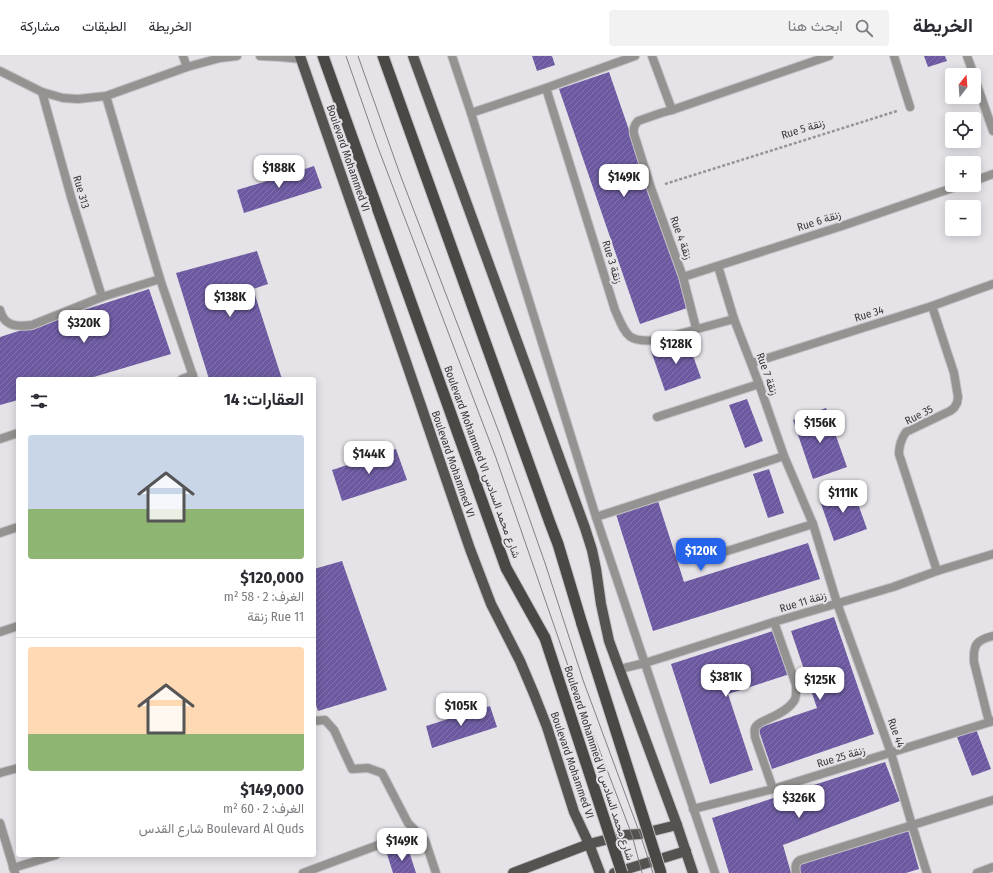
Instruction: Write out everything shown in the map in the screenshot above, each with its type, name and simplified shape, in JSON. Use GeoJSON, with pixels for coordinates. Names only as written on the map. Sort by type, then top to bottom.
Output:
{"type":"FeatureCollection","features":[{"type":"Feature","properties":{"kind":"highway","name":"Boulevard Mohammed VI شارع محمد السادس"},"geometry":{"type":"LineString","coordinates":[[323,56],[506,568],[545,638],[622,873]]}},
{"type":"Feature","properties":{"kind":"highway"},"geometry":{"type":"LineString","coordinates":[[383,56],[558,544],[661,873]]}},
{"type":"Feature","properties":{"kind":"main road"},"geometry":{"type":"LineString","coordinates":[[413,56],[586,528],[596,569],[604,620],[610,641],[693,873]]}},
{"type":"Feature","properties":{"kind":"main road","name":"Boulevard Mohammed VI"},"geometry":{"type":"LineString","coordinates":[[301,58],[470,549],[491,604],[520,661],[534,694],[547,727],[574,812],[589,844],[600,873]]}},
{"type":"Feature","properties":{"kind":"main road"},"geometry":{"type":"LineString","coordinates":[[513,873],[589,844],[677,825]]}},
{"type":"Feature","properties":{"kind":"main road"},"geometry":{"type":"LineString","coordinates":[[614,873],[686,851]]}},
{"type":"Feature","properties":{"kind":"street"},"geometry":{"type":"LineString","coordinates":[[183,56],[187,67]]}},
{"type":"Feature","properties":{"kind":"street"},"geometry":{"type":"LineString","coordinates":[[0,71],[42,92],[63,98],[78,99],[106,96],[187,67],[220,58],[237,56]]}},
{"type":"Feature","properties":{"kind":"street"},"geometry":{"type":"LineString","coordinates":[[260,56],[301,58]]}},
{"type":"Feature","properties":{"kind":"street"},"geometry":{"type":"LineString","coordinates":[[452,56],[596,517],[715,873]]}},
{"type":"Feature","properties":{"kind":"street"},"geometry":{"type":"LineString","coordinates":[[470,113],[635,56]]}},
{"type":"Feature","properties":{"kind":"street"},"geometry":{"type":"LineString","coordinates":[[652,56],[672,110],[829,56]]}},
{"type":"Feature","properties":{"kind":"street"},"geometry":{"type":"LineString","coordinates":[[894,56],[910,107]]}},
{"type":"Feature","properties":{"kind":"street"},"geometry":{"type":"LineString","coordinates":[[967,56],[971,68]]}},
{"type":"Feature","properties":{"kind":"street","name":"Rue 3 زنقة"},"geometry":{"type":"LineString","coordinates":[[546,88],[615,310],[623,330],[630,338],[645,341],[657,340],[696,328],[734,319]]}},
{"type":"Feature","properties":{"kind":"street","name":"Rue 313"},"geometry":{"type":"LineString","coordinates":[[42,92],[70,196],[102,297]]}},
{"type":"Feature","properties":{"kind":"street"},"geometry":{"type":"LineString","coordinates":[[106,96],[160,279],[193,377]]}},
{"type":"Feature","properties":{"kind":"street"},"geometry":{"type":"LineString","coordinates":[[981,96],[993,131]]}},
{"type":"Feature","properties":{"kind":"street","name":"Rue 4 زنقة"},"geometry":{"type":"LineString","coordinates":[[672,110],[638,121],[634,134],[651,188],[683,277],[696,328]]}},
{"type":"Feature","properties":{"kind":"street"},"geometry":{"type":"LineString","coordinates":[[981,178],[993,174]]}},
{"type":"Feature","properties":{"kind":"street","name":"Rue 6 زنقة"},"geometry":{"type":"LineString","coordinates":[[683,277],[845,225],[945,191]]}},
{"type":"Feature","properties":{"kind":"street","name":"Rue 7 زنقة"},"geometry":{"type":"LineString","coordinates":[[718,266],[734,319],[752,364],[784,456],[813,524],[837,603]]}},
{"type":"Feature","properties":{"kind":"street"},"geometry":{"type":"LineString","coordinates":[[0,310],[6,321],[14,325],[21,327],[32,325],[102,297],[160,279]]}},
{"type":"Feature","properties":{"kind":"street","name":"Rue 34"},"geometry":{"type":"LineString","coordinates":[[752,364],[932,306],[993,284]]}},
{"type":"Feature","properties":{"kind":"street","name":"Rue 35"},"geometry":{"type":"LineString","coordinates":[[932,306],[954,373],[958,397],[957,403],[950,411],[906,432],[899,446],[899,454],[937,571]]}},
{"type":"Feature","properties":{"kind":"street"},"geometry":{"type":"LineString","coordinates":[[657,417],[759,384]]}},
{"type":"Feature","properties":{"kind":"street"},"geometry":{"type":"LineString","coordinates":[[0,439],[16,434]]}},
{"type":"Feature","properties":{"kind":"street"},"geometry":{"type":"LineString","coordinates":[[596,517],[784,456]]}},
{"type":"Feature","properties":{"kind":"street"},"geometry":{"type":"LineString","coordinates":[[705,558],[813,524]]}},
{"type":"Feature","properties":{"kind":"street"},"geometry":{"type":"LineString","coordinates":[[0,533],[16,528]]}},
{"type":"Feature","properties":{"kind":"street","name":"Rue 11 زنقة"},"geometry":{"type":"LineString","coordinates":[[620,669],[645,663],[774,622],[893,587],[937,571],[993,554]]}},
{"type":"Feature","properties":{"kind":"street","name":"Rue 44"},"geometry":{"type":"LineString","coordinates":[[837,603],[892,753],[927,873]]}},
{"type":"Feature","properties":{"kind":"street"},"geometry":{"type":"LineString","coordinates":[[773,789],[754,732],[757,725],[762,721],[785,710],[795,700],[796,694],[796,685],[774,622]]}},
{"type":"Feature","properties":{"kind":"street"},"geometry":{"type":"LineString","coordinates":[[0,632],[16,627]]}},
{"type":"Feature","properties":{"kind":"street"},"geometry":{"type":"LineString","coordinates":[[991,721],[974,662],[974,652],[976,645],[984,638],[993,636]]}},
{"type":"Feature","properties":{"kind":"street"},"geometry":{"type":"LineString","coordinates":[[316,721],[325,720],[334,730],[352,769],[368,768],[382,774],[408,823],[424,840],[436,873]]}},
{"type":"Feature","properties":{"kind":"street","name":"Rue 25 زنقة"},"geometry":{"type":"LineString","coordinates":[[693,809],[773,789],[991,721]]}},
{"type":"Feature","properties":{"kind":"street"},"geometry":{"type":"LineString","coordinates":[[0,773],[16,769]]}},
{"type":"Feature","properties":{"kind":"street"},"geometry":{"type":"LineString","coordinates":[[796,873],[795,866],[800,860],[993,800]]}},
{"type":"Feature","properties":{"kind":"street"},"geometry":{"type":"LineString","coordinates":[[0,823],[14,871],[51,857]]}},
{"type":"Feature","properties":{"kind":"street"},"geometry":{"type":"LineString","coordinates":[[303,873],[388,841],[417,832]]}},
{"type":"Feature","properties":{"kind":"street"},"geometry":{"type":"LineString","coordinates":[[977,873],[993,868]]}},
{"type":"Feature","properties":{"kind":"path","name":"Rue 5 زنقة"},"geometry":{"type":"LineString","coordinates":[[651,188],[910,107]]}},
{"type":"Feature","properties":{"kind":"building"},"geometry":{"type":"Polygon","coordinates":[[[532,56],[552,56],[555,65],[537,71],[532,56]]]}},
{"type":"Feature","properties":{"kind":"building"},"geometry":{"type":"Polygon","coordinates":[[[924,56],[945,56],[947,61],[928,67],[924,56]]]}},
{"type":"Feature","properties":{"kind":"building"},"geometry":{"type":"Polygon","coordinates":[[[609,72],[690,307],[640,324],[559,89],[609,72]]]}},
{"type":"Feature","properties":{"kind":"building"},"geometry":{"type":"Polygon","coordinates":[[[314,166],[322,188],[244,213],[237,190],[314,166]]]}},
{"type":"Feature","properties":{"kind":"building"},"geometry":{"type":"Polygon","coordinates":[[[257,251],[268,284],[253,289],[281,377],[208,377],[176,273],[257,251]]]}},
{"type":"Feature","properties":{"kind":"building"},"geometry":{"type":"Polygon","coordinates":[[[149,289],[171,354],[94,377],[16,377],[16,401],[0,405],[0,337],[149,289]]]}},
{"type":"Feature","properties":{"kind":"building"},"geometry":{"type":"Polygon","coordinates":[[[687,339],[701,378],[665,391],[651,351],[687,339]]]}},
{"type":"Feature","properties":{"kind":"building"},"geometry":{"type":"Polygon","coordinates":[[[747,399],[763,441],[745,448],[729,405],[747,399]]]}},
{"type":"Feature","properties":{"kind":"building"},"geometry":{"type":"Polygon","coordinates":[[[826,408],[847,467],[813,479],[793,420],[826,408]]]}},
{"type":"Feature","properties":{"kind":"building"},"geometry":{"type":"Polygon","coordinates":[[[396,449],[407,480],[342,501],[332,470],[396,449]]]}},
{"type":"Feature","properties":{"kind":"building"},"geometry":{"type":"Polygon","coordinates":[[[769,469],[784,513],[768,518],[753,474],[769,469]]]}},
{"type":"Feature","properties":{"kind":"building"},"geometry":{"type":"Polygon","coordinates":[[[852,487],[867,529],[834,541],[819,498],[852,487]]]}},
{"type":"Feature","properties":{"kind":"building"},"geometry":{"type":"Polygon","coordinates":[[[657,498],[684,582],[808,543],[820,579],[653,631],[615,511],[657,498]]]}},
{"type":"Feature","properties":{"kind":"building"},"geometry":{"type":"Polygon","coordinates":[[[342,561],[387,690],[318,711],[316,705],[316,568],[342,561]]]}},
{"type":"Feature","properties":{"kind":"building"},"geometry":{"type":"Polygon","coordinates":[[[834,617],[874,734],[772,769],[758,728],[817,708],[791,631],[834,617]]]}},
{"type":"Feature","properties":{"kind":"building"},"geometry":{"type":"Polygon","coordinates":[[[776,630],[790,674],[728,694],[753,770],[710,784],[671,664],[776,630]]]}},
{"type":"Feature","properties":{"kind":"building"},"geometry":{"type":"Polygon","coordinates":[[[490,706],[497,727],[432,748],[426,726],[490,706]]]}},
{"type":"Feature","properties":{"kind":"building"},"geometry":{"type":"Polygon","coordinates":[[[976,729],[991,769],[972,776],[957,737],[976,729]]]}},
{"type":"Feature","properties":{"kind":"building"},"geometry":{"type":"Polygon","coordinates":[[[885,762],[900,801],[783,845],[791,873],[729,873],[712,818],[885,762]]]}},
{"type":"Feature","properties":{"kind":"building"},"geometry":{"type":"Polygon","coordinates":[[[908,830],[919,869],[906,873],[800,873],[797,865],[908,830]]]}},
{"type":"Feature","properties":{"kind":"building"},"geometry":{"type":"Polygon","coordinates":[[[408,848],[416,873],[393,873],[387,854],[408,848]]]}},
{"type":"Feature","properties":{"kind":"tram line"},"geometry":{"type":"LineString","coordinates":[[346,56],[377,145],[496,458],[576,689],[632,835],[642,873]]}},
{"type":"Feature","properties":{"kind":"tram line"},"geometry":{"type":"LineString","coordinates":[[358,56],[401,177],[500,435],[545,563],[583,680],[653,873]]}}]}
